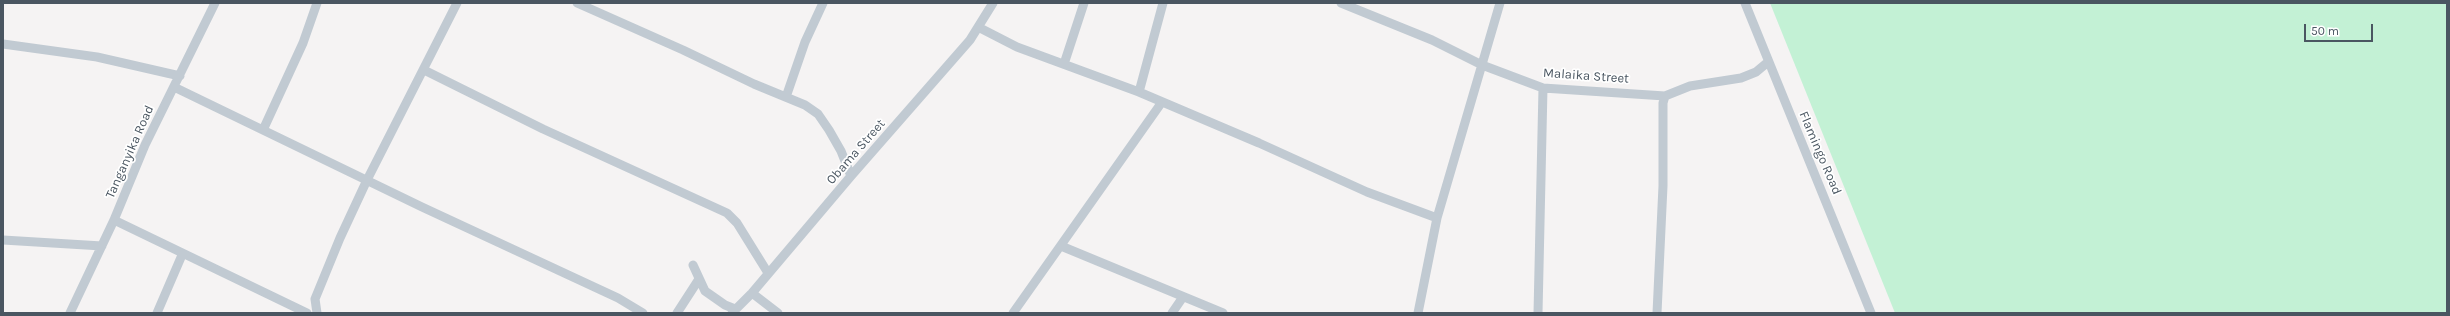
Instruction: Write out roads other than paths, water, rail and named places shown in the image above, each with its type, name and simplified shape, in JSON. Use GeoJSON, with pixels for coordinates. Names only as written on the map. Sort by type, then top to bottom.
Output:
{"type":"FeatureCollection","features":[{"type":"Feature","properties":{"kind":"street","name":"Tanganyika Road"},"geometry":{"type":"LineString","coordinates":[[70,313],[114,220],[145,145],[215,3]]}},
{"type":"Feature","properties":{"kind":"street"},"geometry":{"type":"LineString","coordinates":[[263,130],[303,43],[317,3]]}},
{"type":"Feature","properties":{"kind":"street"},"geometry":{"type":"LineString","coordinates":[[317,313],[315,299],[367,180],[457,3]]}},
{"type":"Feature","properties":{"kind":"street"},"geometry":{"type":"LineString","coordinates":[[577,3],[805,105],[818,114],[841,151],[851,176]]}},
{"type":"Feature","properties":{"kind":"street"},"geometry":{"type":"LineString","coordinates":[[786,97],[805,42],[822,3]]}},
{"type":"Feature","properties":{"kind":"street"},"geometry":{"type":"LineString","coordinates":[[1064,64],[1084,3]]}},
{"type":"Feature","properties":{"kind":"street"},"geometry":{"type":"LineString","coordinates":[[1138,92],[1164,3]]}},
{"type":"Feature","properties":{"kind":"street","name":"Malaika Street"},"geometry":{"type":"LineString","coordinates":[[1341,3],[1432,40],[1482,65],[1543,88],[1665,96],[1690,86],[1741,78],[1756,72],[1768,62]]}},
{"type":"Feature","properties":{"kind":"street"},"geometry":{"type":"LineString","coordinates":[[1418,313],[1438,218],[1500,3]]}},
{"type":"Feature","properties":{"kind":"street","name":"Flamingo Road"},"geometry":{"type":"LineString","coordinates":[[1745,3],[1871,313]]}},
{"type":"Feature","properties":{"kind":"street","name":"Obama Street"},"geometry":{"type":"LineString","coordinates":[[734,311],[752,293],[851,176],[980,28],[991,4]]}},
{"type":"Feature","properties":{"kind":"street"},"geometry":{"type":"LineString","coordinates":[[980,28],[1017,47],[1138,92],[1367,192],[1438,218]]}},
{"type":"Feature","properties":{"kind":"street"},"geometry":{"type":"LineString","coordinates":[[3,44],[97,58],[180,76]]}},
{"type":"Feature","properties":{"kind":"street"},"geometry":{"type":"LineString","coordinates":[[424,70],[543,130],[727,212],[737,223],[768,274]]}},
{"type":"Feature","properties":{"kind":"street"},"geometry":{"type":"LineString","coordinates":[[174,88],[618,298],[643,313]]}},
{"type":"Feature","properties":{"kind":"street"},"geometry":{"type":"LineString","coordinates":[[1538,313],[1543,88]]}},
{"type":"Feature","properties":{"kind":"street"},"geometry":{"type":"LineString","coordinates":[[1657,313],[1663,186],[1662,103],[1665,96]]}},
{"type":"Feature","properties":{"kind":"street"},"geometry":{"type":"LineString","coordinates":[[1013,313],[1162,102]]}},
{"type":"Feature","properties":{"kind":"street"},"geometry":{"type":"LineString","coordinates":[[114,220],[307,313]]}},
{"type":"Feature","properties":{"kind":"street"},"geometry":{"type":"LineString","coordinates":[[3,240],[102,246]]}},
{"type":"Feature","properties":{"kind":"street"},"geometry":{"type":"LineString","coordinates":[[1061,246],[1223,313]]}},
{"type":"Feature","properties":{"kind":"street"},"geometry":{"type":"LineString","coordinates":[[157,313],[182,254]]}},
{"type":"Feature","properties":{"kind":"street"},"geometry":{"type":"LineString","coordinates":[[693,264],[705,291],[711,297],[734,311]]}},
{"type":"Feature","properties":{"kind":"street"},"geometry":{"type":"LineString","coordinates":[[677,313],[700,279]]}},
{"type":"Feature","properties":{"kind":"street"},"geometry":{"type":"LineString","coordinates":[[752,293],[778,313]]}},
{"type":"Feature","properties":{"kind":"street"},"geometry":{"type":"LineString","coordinates":[[1172,313],[1183,297]]}}]}
